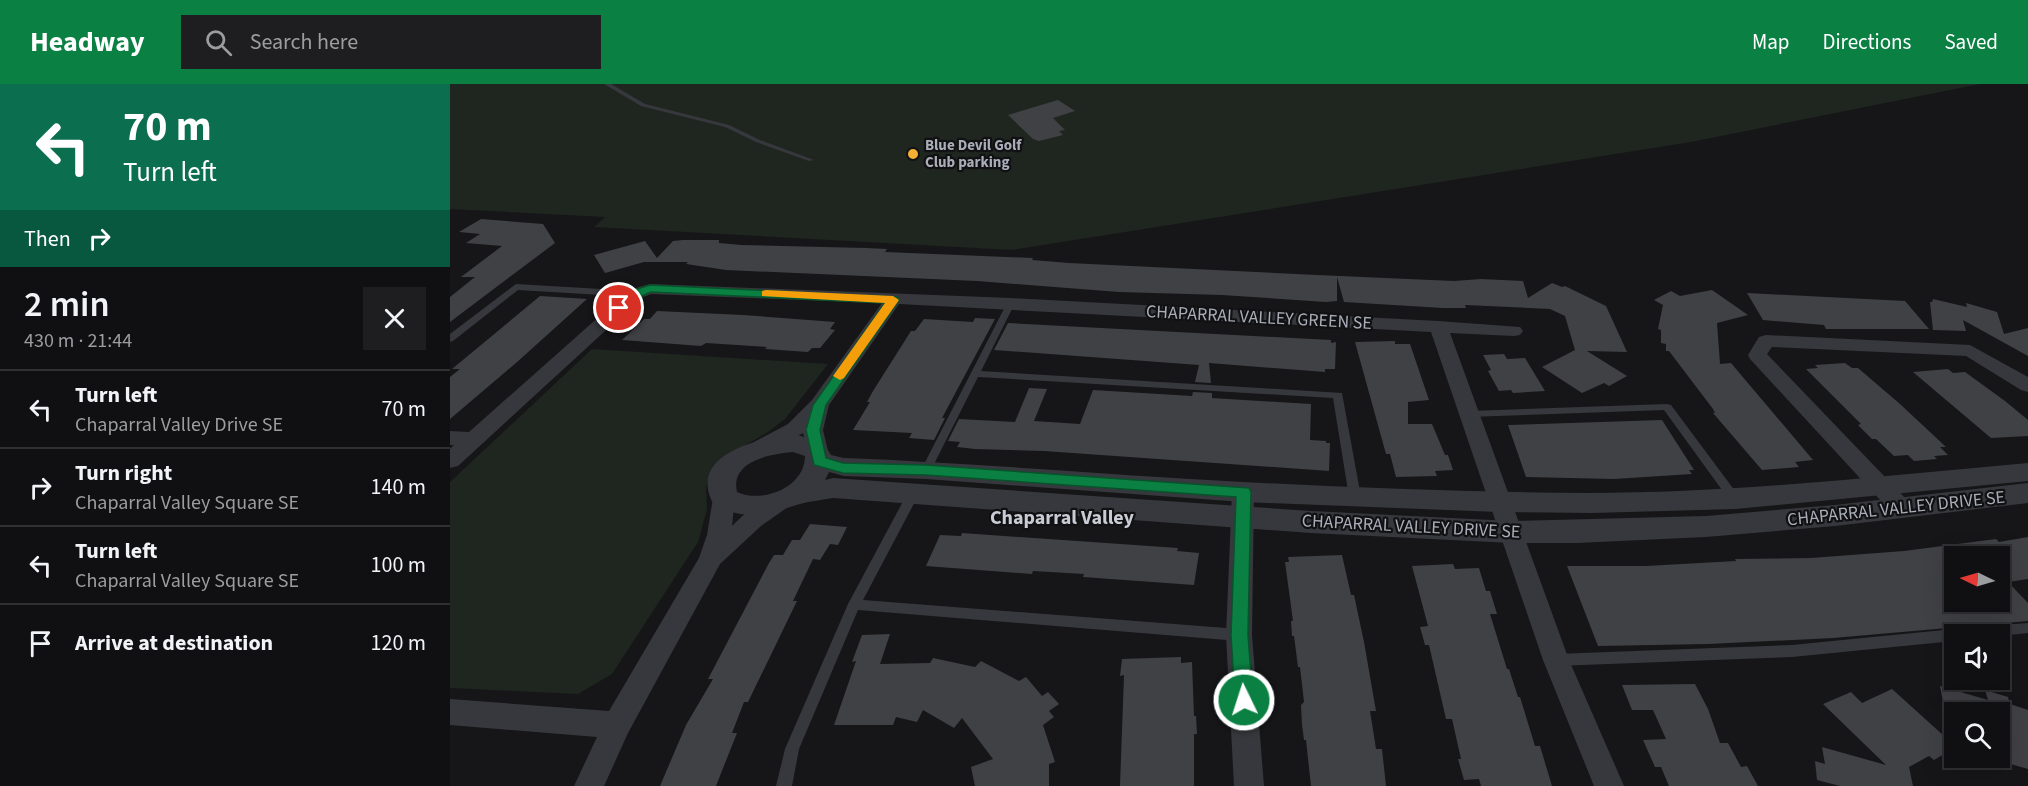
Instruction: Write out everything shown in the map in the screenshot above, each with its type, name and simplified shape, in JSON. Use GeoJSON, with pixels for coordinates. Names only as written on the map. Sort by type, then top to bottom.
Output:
{"type":"FeatureCollection","features":[{"type":"Feature","properties":{"kind":"street","name":"CHAPARRAL VALLEY GREEN SE"},"geometry":{"type":"LineString","coordinates":[[635,294],[650,289],[1011,303],[1514,330]]}},
{"type":"Feature","properties":{"kind":"street"},"geometry":{"type":"LineString","coordinates":[[450,461],[635,294]]}},
{"type":"Feature","properties":{"kind":"street"},"geometry":{"type":"LineString","coordinates":[[762,447],[795,429],[819,405],[893,300]]}},
{"type":"Feature","properties":{"kind":"street"},"geometry":{"type":"LineString","coordinates":[[1438,326],[1556,660],[1609,786]]}},
{"type":"Feature","properties":{"kind":"street"},"geometry":{"type":"LineString","coordinates":[[1902,509],[1756,355],[1766,341],[1970,351],[2027,386]]}},
{"type":"Feature","properties":{"kind":"street"},"geometry":{"type":"LineString","coordinates":[[711,559],[753,520],[807,486],[816,475],[819,458],[813,430],[819,405]]}},
{"type":"Feature","properties":{"kind":"street"},"geometry":{"type":"LineString","coordinates":[[450,438],[474,440]]}},
{"type":"Feature","properties":{"kind":"street","name":"CHAPARRAL VALLEY DRIVE SE"},"geometry":{"type":"LineString","coordinates":[[919,482],[832,488],[750,506],[724,498],[720,486],[723,474],[735,460],[762,447],[798,443],[814,450],[819,458],[843,468],[919,482],[1243,505],[1512,532],[1613,531],[1751,524],[1902,509],[2028,493]]}},
{"type":"Feature","properties":{"kind":"street","name":"CHAPARRAL VALLEY DRIVE SE"},"geometry":{"type":"LineString","coordinates":[[1243,505],[1355,496],[1592,503],[1735,499],[2028,472]]}},
{"type":"Feature","properties":{"kind":"street"},"geometry":{"type":"LineString","coordinates":[[589,786],[617,725],[711,559],[719,535],[724,498]]}},
{"type":"Feature","properties":{"kind":"street"},"geometry":{"type":"LineString","coordinates":[[1243,505],[1239,635],[1249,786]]}},
{"type":"Feature","properties":{"kind":"street"},"geometry":{"type":"LineString","coordinates":[[450,712],[617,725]]}},
{"type":"Feature","properties":{"kind":"lane"},"geometry":{"type":"LineString","coordinates":[[607,84],[643,105],[727,126],[758,141],[811,160]]}},
{"type":"Feature","properties":{"kind":"lane"},"geometry":{"type":"LineString","coordinates":[[450,339],[516,287],[635,294]]}},
{"type":"Feature","properties":{"kind":"lane"},"geometry":{"type":"LineString","coordinates":[[784,786],[792,749],[854,604],[1011,303]]}},
{"type":"Feature","properties":{"kind":"lane"},"geometry":{"type":"LineString","coordinates":[[975,374],[1338,395],[1355,496]]}},
{"type":"Feature","properties":{"kind":"lane"},"geometry":{"type":"LineString","coordinates":[[1469,414],[1667,407],[1735,499]]}},
{"type":"Feature","properties":{"kind":"lane"},"geometry":{"type":"LineString","coordinates":[[854,604],[1239,635]]}},
{"type":"Feature","properties":{"kind":"lane"},"geometry":{"type":"LineString","coordinates":[[2010,630],[2028,628]]}},
{"type":"Feature","properties":{"kind":"lane"},"geometry":{"type":"LineString","coordinates":[[1556,660],[1792,651],[1944,636]]}},
{"type":"Feature","properties":{"kind":"shaded area"},"geometry":{"type":"Polygon","coordinates":[[[450,84],[1980,84],[1691,142],[1012,250],[594,227],[605,217],[450,209],[450,84]]]}},
{"type":"Feature","properties":{"kind":"shaded area"},"geometry":{"type":"Polygon","coordinates":[[[592,349],[828,364],[785,419],[768,432],[722,459],[709,476],[706,488],[707,509],[698,542],[612,674],[578,694],[450,688],[450,482],[592,349]]]}},
{"type":"Feature","properties":{"kind":"building"},"geometry":{"type":"Polygon","coordinates":[[[1058,100],[1075,111],[1053,118],[1065,130],[1059,131],[1063,135],[1039,141],[1033,139],[1008,115],[1058,100]]]}},
{"type":"Feature","properties":{"kind":"building"},"geometry":{"type":"Polygon","coordinates":[[[481,219],[543,224],[555,243],[450,322],[450,297],[475,277],[461,277],[502,246],[466,243],[480,234],[459,232],[481,219]]]}},
{"type":"Feature","properties":{"kind":"building"},"geometry":{"type":"Polygon","coordinates":[[[719,240],[719,243],[741,245],[887,249],[885,252],[1033,258],[1032,260],[1069,263],[1454,281],[1481,279],[1523,281],[1528,298],[1552,283],[1565,286],[1606,306],[1627,352],[1587,351],[1627,376],[1609,386],[1604,383],[1582,393],[1542,367],[1575,350],[1565,316],[1550,309],[1465,305],[1466,308],[1443,308],[1344,302],[1337,277],[1337,301],[1326,302],[1222,295],[1119,292],[977,281],[726,270],[686,264],[688,262],[644,262],[605,273],[594,255],[645,241],[657,258],[673,241],[719,240]]]}},
{"type":"Feature","properties":{"kind":"building"},"geometry":{"type":"Polygon","coordinates":[[[1712,290],[1748,315],[1717,323],[1720,364],[1731,363],[1813,460],[1795,462],[1799,467],[1762,470],[1713,413],[1715,413],[1713,409],[1669,351],[1666,351],[1666,344],[1661,343],[1661,330],[1658,329],[1663,305],[1654,300],[1671,291],[1680,296],[1712,290]]]}},
{"type":"Feature","properties":{"kind":"building"},"geometry":{"type":"Polygon","coordinates":[[[1747,293],[1905,301],[1929,329],[1826,329],[1824,325],[1763,320],[1747,293]]]}},
{"type":"Feature","properties":{"kind":"building"},"geometry":{"type":"Polygon","coordinates":[[[540,296],[587,299],[450,419],[450,377],[460,369],[452,369],[540,296]]]}},
{"type":"Feature","properties":{"kind":"building"},"geometry":{"type":"Polygon","coordinates":[[[1933,299],[1967,307],[1966,303],[1997,312],[2004,334],[2028,328],[2028,356],[1963,320],[1966,331],[1933,330],[1930,302],[1933,299]]]}},
{"type":"Feature","properties":{"kind":"building"},"geometry":{"type":"Polygon","coordinates":[[[657,311],[835,322],[830,329],[835,330],[820,348],[812,348],[808,352],[706,343],[701,346],[622,340],[644,319],[650,319],[657,311]]]}},
{"type":"Feature","properties":{"kind":"building"},"geometry":{"type":"Polygon","coordinates":[[[975,318],[995,319],[942,418],[945,418],[934,440],[909,438],[912,433],[853,430],[870,402],[867,402],[873,391],[911,331],[915,331],[924,319],[973,322],[975,318]]]}},
{"type":"Feature","properties":{"kind":"building"},"geometry":{"type":"Polygon","coordinates":[[[1008,323],[1331,340],[1331,343],[1336,342],[1335,369],[1325,369],[1325,372],[1209,363],[1211,383],[1195,382],[1199,365],[994,350],[1008,323]]]}},
{"type":"Feature","properties":{"kind":"building"},"geometry":{"type":"Polygon","coordinates":[[[1395,341],[1395,344],[1410,344],[1429,400],[1408,402],[1408,424],[1432,424],[1453,470],[1435,471],[1437,476],[1396,477],[1390,454],[1386,454],[1355,342],[1395,341]]]}},
{"type":"Feature","properties":{"kind":"building"},"geometry":{"type":"Polygon","coordinates":[[[1504,354],[1507,359],[1525,358],[1545,391],[1513,393],[1511,390],[1499,391],[1488,371],[1491,370],[1483,355],[1504,354]]]}},
{"type":"Feature","properties":{"kind":"building"},"geometry":{"type":"Polygon","coordinates":[[[1845,363],[1852,368],[1858,368],[1900,404],[1946,447],[1940,447],[1948,455],[1934,456],[1937,459],[1914,461],[1908,455],[1894,456],[1876,439],[1872,439],[1858,425],[1861,424],[1806,369],[1818,368],[1815,365],[1845,363]]]}},
{"type":"Feature","properties":{"kind":"building"},"geometry":{"type":"Polygon","coordinates":[[[1948,369],[1953,373],[1965,372],[2028,420],[2028,436],[1991,438],[1913,372],[1948,369]]]}},
{"type":"Feature","properties":{"kind":"building"},"geometry":{"type":"Polygon","coordinates":[[[1029,388],[1047,389],[1034,421],[1080,424],[1093,390],[1192,396],[1193,392],[1212,393],[1212,398],[1311,404],[1310,440],[1330,443],[1329,471],[1044,451],[975,449],[957,447],[960,442],[948,441],[959,419],[1015,422],[1029,388]]]}},
{"type":"Feature","properties":{"kind":"building"},"geometry":{"type":"Polygon","coordinates":[[[1662,420],[1694,470],[1689,470],[1692,474],[1614,479],[1526,477],[1508,425],[1662,420]]]}},
{"type":"Feature","properties":{"kind":"building"},"geometry":{"type":"Polygon","coordinates":[[[810,524],[847,527],[838,545],[830,544],[820,560],[813,559],[793,601],[797,601],[748,702],[744,702],[732,733],[737,733],[716,786],[660,786],[686,725],[713,679],[708,679],[769,563],[774,555],[783,555],[792,540],[800,540],[810,524]]]}},
{"type":"Feature","properties":{"kind":"building"},"geometry":{"type":"Polygon","coordinates":[[[962,533],[1178,548],[1177,551],[1199,553],[1194,585],[1083,577],[1084,574],[1033,571],[1032,574],[926,566],[940,535],[961,536],[962,533]]]}},
{"type":"Feature","properties":{"kind":"building"},"geometry":{"type":"Polygon","coordinates":[[[2028,537],[2028,579],[2010,582],[2010,546],[1944,546],[1944,612],[2010,612],[2010,584],[2028,603],[2028,621],[1944,624],[1944,628],[1833,638],[1598,646],[1567,566],[1646,566],[1736,561],[1735,559],[1811,558],[1904,551],[1996,539],[1999,542],[2028,537]]]}},
{"type":"Feature","properties":{"kind":"building"},"geometry":{"type":"Polygon","coordinates":[[[1342,555],[1351,595],[1354,595],[1364,642],[1376,711],[1370,711],[1376,749],[1382,749],[1386,786],[1311,786],[1302,725],[1301,705],[1304,702],[1300,667],[1298,667],[1294,636],[1292,636],[1291,621],[1293,621],[1285,562],[1289,562],[1288,557],[1342,555]]]}},
{"type":"Feature","properties":{"kind":"building"},"geometry":{"type":"Polygon","coordinates":[[[1453,564],[1455,569],[1479,568],[1486,591],[1490,591],[1497,614],[1490,614],[1507,669],[1509,669],[1518,697],[1520,697],[1535,746],[1540,746],[1552,786],[1481,786],[1479,779],[1464,780],[1458,759],[1461,759],[1452,719],[1446,719],[1429,645],[1425,645],[1420,627],[1428,626],[1412,566],[1453,564]]]}},
{"type":"Feature","properties":{"kind":"building"},"geometry":{"type":"Polygon","coordinates":[[[890,634],[880,664],[930,663],[933,658],[975,667],[981,661],[1019,681],[1026,677],[1042,696],[1048,692],[1059,704],[1049,711],[1054,717],[1043,725],[1055,762],[1049,764],[1049,786],[975,786],[971,767],[993,759],[962,718],[954,728],[923,710],[917,722],[896,717],[893,725],[834,725],[856,661],[852,662],[862,635],[890,634]]]}},
{"type":"Feature","properties":{"kind":"building"},"geometry":{"type":"Polygon","coordinates":[[[1181,657],[1181,663],[1192,662],[1197,734],[1194,734],[1194,786],[1120,786],[1124,675],[1120,676],[1122,659],[1181,657]]]}},
{"type":"Feature","properties":{"kind":"building"},"geometry":{"type":"Polygon","coordinates":[[[1695,684],[1708,709],[1720,743],[1728,743],[1741,767],[1747,766],[1758,786],[1669,786],[1661,767],[1655,767],[1643,740],[1666,739],[1653,710],[1632,710],[1622,685],[1695,684]]]}},
{"type":"Feature","properties":{"kind":"building"},"geometry":{"type":"Polygon","coordinates":[[[1940,686],[1944,687],[1944,690],[1954,690],[1988,700],[1985,690],[2008,697],[2009,702],[1944,702],[1944,707],[1940,686]]]}},
{"type":"Feature","properties":{"kind":"building"},"geometry":{"type":"Polygon","coordinates":[[[1892,689],[1944,736],[1944,754],[1934,760],[1929,756],[1909,767],[1913,786],[1840,786],[1817,780],[1815,761],[1825,764],[1822,747],[1886,765],[1823,704],[1851,692],[1862,703],[1892,689]]]}},
{"type":"Feature","properties":{"kind":"building"},"geometry":{"type":"Polygon","coordinates":[[[2010,704],[2028,710],[2028,769],[2010,764],[2010,704]]]}},
{"type":"Feature","properties":{"kind":"slow traffic"},"geometry":{"type":"LineString","coordinates":[[766,294],[893,300],[840,376]]}},
{"type":"Feature","properties":{"kind":"place","name":"Blue Devil Golf Club parking"},"geometry":{"type":"Point","coordinates":[913,154]}},
{"type":"Feature","properties":{"kind":"district","name":"Chaparral Valley"},"geometry":{"type":"Point","coordinates":[1062,517]}},
{"type":"Feature","properties":{"kind":"route"},"geometry":{"type":"LineString","coordinates":[[619,308],[635,294],[650,289],[893,300],[819,405],[813,430],[819,461],[843,468],[926,470],[1244,492],[1239,635],[1244,700]]}}]}
